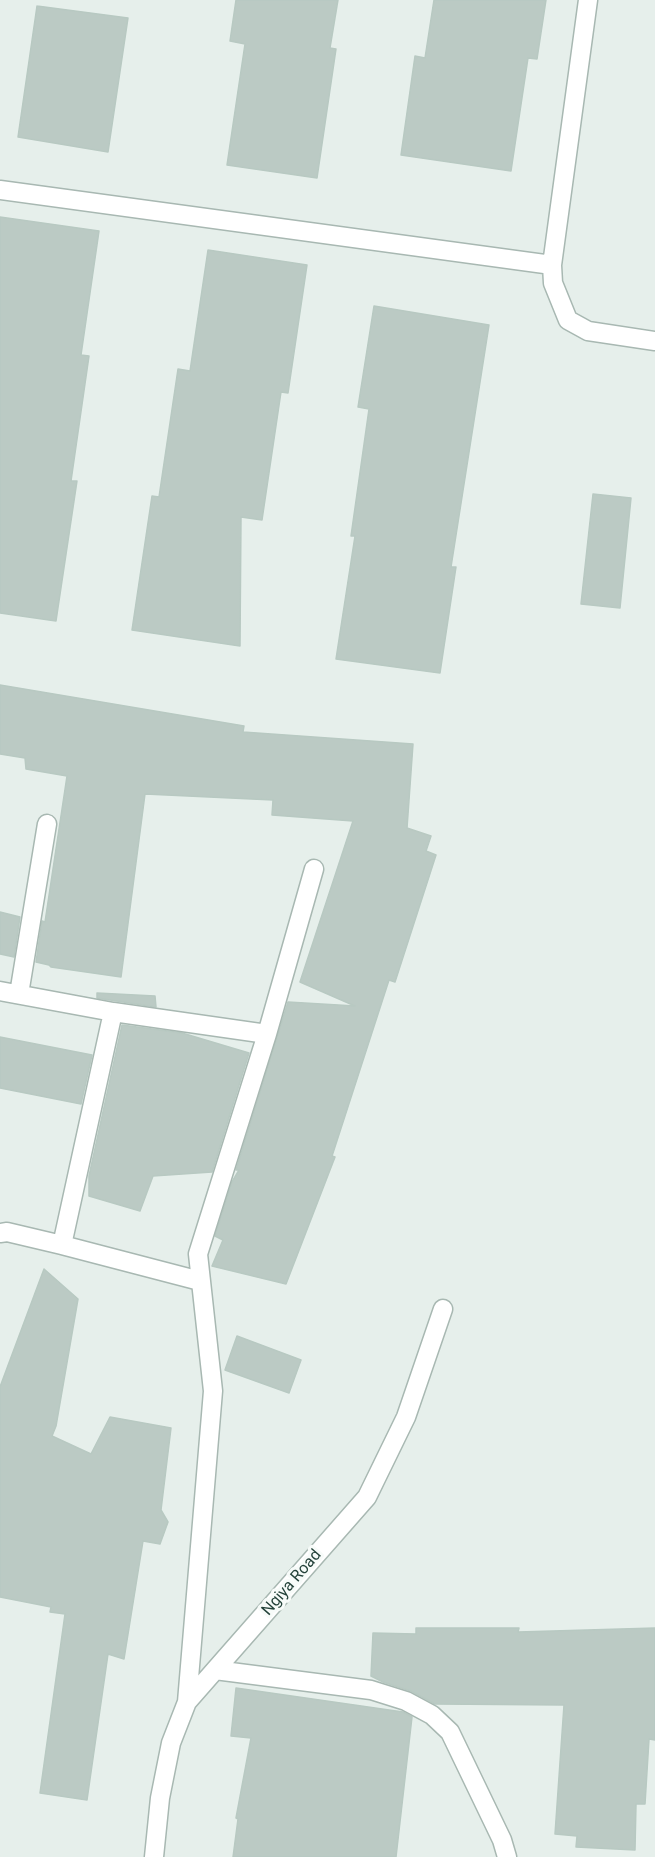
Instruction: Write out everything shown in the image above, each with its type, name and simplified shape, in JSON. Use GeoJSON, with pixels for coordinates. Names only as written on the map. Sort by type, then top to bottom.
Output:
{"type":"FeatureCollection","features":[{"type":"Feature","properties":{"kind":"street"},"geometry":{"type":"LineString","coordinates":[[588,0],[552,265],[553,284],[568,320],[588,331],[655,341]]}},
{"type":"Feature","properties":{"kind":"street"},"geometry":{"type":"LineString","coordinates":[[0,190],[552,265]]}},
{"type":"Feature","properties":{"kind":"street"},"geometry":{"type":"LineString","coordinates":[[19,994],[47,824]]}},
{"type":"Feature","properties":{"kind":"street"},"geometry":{"type":"LineString","coordinates":[[187,1702],[213,1391],[198,1254],[267,1034],[314,869]]}},
{"type":"Feature","properties":{"kind":"street"},"geometry":{"type":"LineString","coordinates":[[0,991],[113,1012],[267,1034]]}},
{"type":"Feature","properties":{"kind":"street"},"geometry":{"type":"LineString","coordinates":[[62,1245],[113,1012]]}},
{"type":"Feature","properties":{"kind":"street"},"geometry":{"type":"LineString","coordinates":[[0,1233],[7,1232],[62,1245],[200,1281]]}},
{"type":"Feature","properties":{"kind":"street","name":"Ngiya Road"},"geometry":{"type":"LineString","coordinates":[[154,1857],[160,1798],[171,1743],[187,1702],[367,1497],[406,1417],[443,1309]]}},
{"type":"Feature","properties":{"kind":"street"},"geometry":{"type":"LineString","coordinates":[[215,1670],[371,1690],[406,1701],[432,1715],[450,1732],[502,1839],[507,1857]]}},
{"type":"Feature","properties":{"kind":"building"},"geometry":{"type":"Polygon","coordinates":[[[236,0],[338,0],[330,48],[336,49],[317,178],[227,165],[245,44],[230,41],[236,0]]]}},
{"type":"Feature","properties":{"kind":"building"},"geometry":{"type":"Polygon","coordinates":[[[434,0],[546,0],[537,59],[528,58],[511,171],[401,155],[415,56],[425,58],[434,0]]]}},
{"type":"Feature","properties":{"kind":"building"},"geometry":{"type":"Polygon","coordinates":[[[37,6],[128,18],[108,152],[18,137],[37,6]]]}},
{"type":"Feature","properties":{"kind":"building"},"geometry":{"type":"Polygon","coordinates":[[[0,217],[99,231],[81,355],[89,356],[71,481],[77,481],[56,621],[0,613],[0,217]]]}},
{"type":"Feature","properties":{"kind":"building"},"geometry":{"type":"Polygon","coordinates":[[[208,250],[307,265],[288,393],[281,392],[262,520],[241,517],[240,646],[132,630],[152,496],[159,497],[178,369],[190,371],[208,250]]]}},
{"type":"Feature","properties":{"kind":"building"},"geometry":{"type":"Polygon","coordinates":[[[374,306],[489,325],[451,567],[456,567],[440,673],[336,659],[355,536],[351,536],[369,409],[358,407],[374,306]]]}},
{"type":"Feature","properties":{"kind":"building"},"geometry":{"type":"Polygon","coordinates":[[[593,494],[631,498],[620,608],[581,604],[593,494]]]}},
{"type":"Feature","properties":{"kind":"building"},"geometry":{"type":"Polygon","coordinates":[[[0,685],[244,726],[243,732],[413,744],[407,828],[431,836],[426,851],[436,855],[395,982],[389,980],[332,1156],[335,1157],[286,1284],[212,1266],[223,1240],[215,1236],[232,1182],[239,1170],[236,1170],[288,1002],[355,1006],[300,982],[353,821],[272,815],[273,800],[145,794],[121,977],[51,967],[36,962],[42,921],[45,922],[67,776],[26,769],[25,758],[0,754],[0,685]]]}},
{"type":"Feature","properties":{"kind":"building"},"geometry":{"type":"Polygon","coordinates":[[[0,912],[20,917],[14,957],[0,954],[0,912]]]}},
{"type":"Feature","properties":{"kind":"building"},"geometry":{"type":"Polygon","coordinates":[[[97,993],[155,996],[156,1007],[97,998],[97,993]]]}},
{"type":"Feature","properties":{"kind":"building"},"geometry":{"type":"Polygon","coordinates":[[[122,1025],[182,1033],[249,1053],[212,1172],[153,1176],[140,1211],[89,1196],[89,1176],[122,1025]]]}},
{"type":"Feature","properties":{"kind":"building"},"geometry":{"type":"Polygon","coordinates":[[[0,1037],[92,1055],[81,1104],[0,1088],[0,1037]]]}},
{"type":"Feature","properties":{"kind":"building"},"geometry":{"type":"Polygon","coordinates":[[[44,1269],[78,1299],[56,1426],[52,1436],[91,1454],[110,1417],[171,1428],[161,1510],[168,1522],[160,1544],[143,1541],[124,1659],[108,1654],[87,1800],[40,1793],[65,1614],[50,1612],[51,1607],[0,1597],[0,1387],[44,1269]]]}},
{"type":"Feature","properties":{"kind":"building"},"geometry":{"type":"Polygon","coordinates":[[[237,1336],[301,1360],[289,1393],[225,1370],[237,1336]]]}},
{"type":"Feature","properties":{"kind":"building"},"geometry":{"type":"Polygon","coordinates":[[[416,1628],[519,1628],[518,1632],[655,1628],[655,1740],[649,1739],[645,1804],[636,1804],[635,1850],[576,1847],[577,1836],[555,1834],[564,1705],[435,1704],[411,1691],[371,1676],[373,1633],[416,1634],[416,1628]]]}},
{"type":"Feature","properties":{"kind":"building"},"geometry":{"type":"Polygon","coordinates":[[[236,1688],[403,1712],[412,1717],[396,1857],[233,1857],[238,1819],[236,1818],[251,1738],[231,1736],[236,1688]]]}}]}
